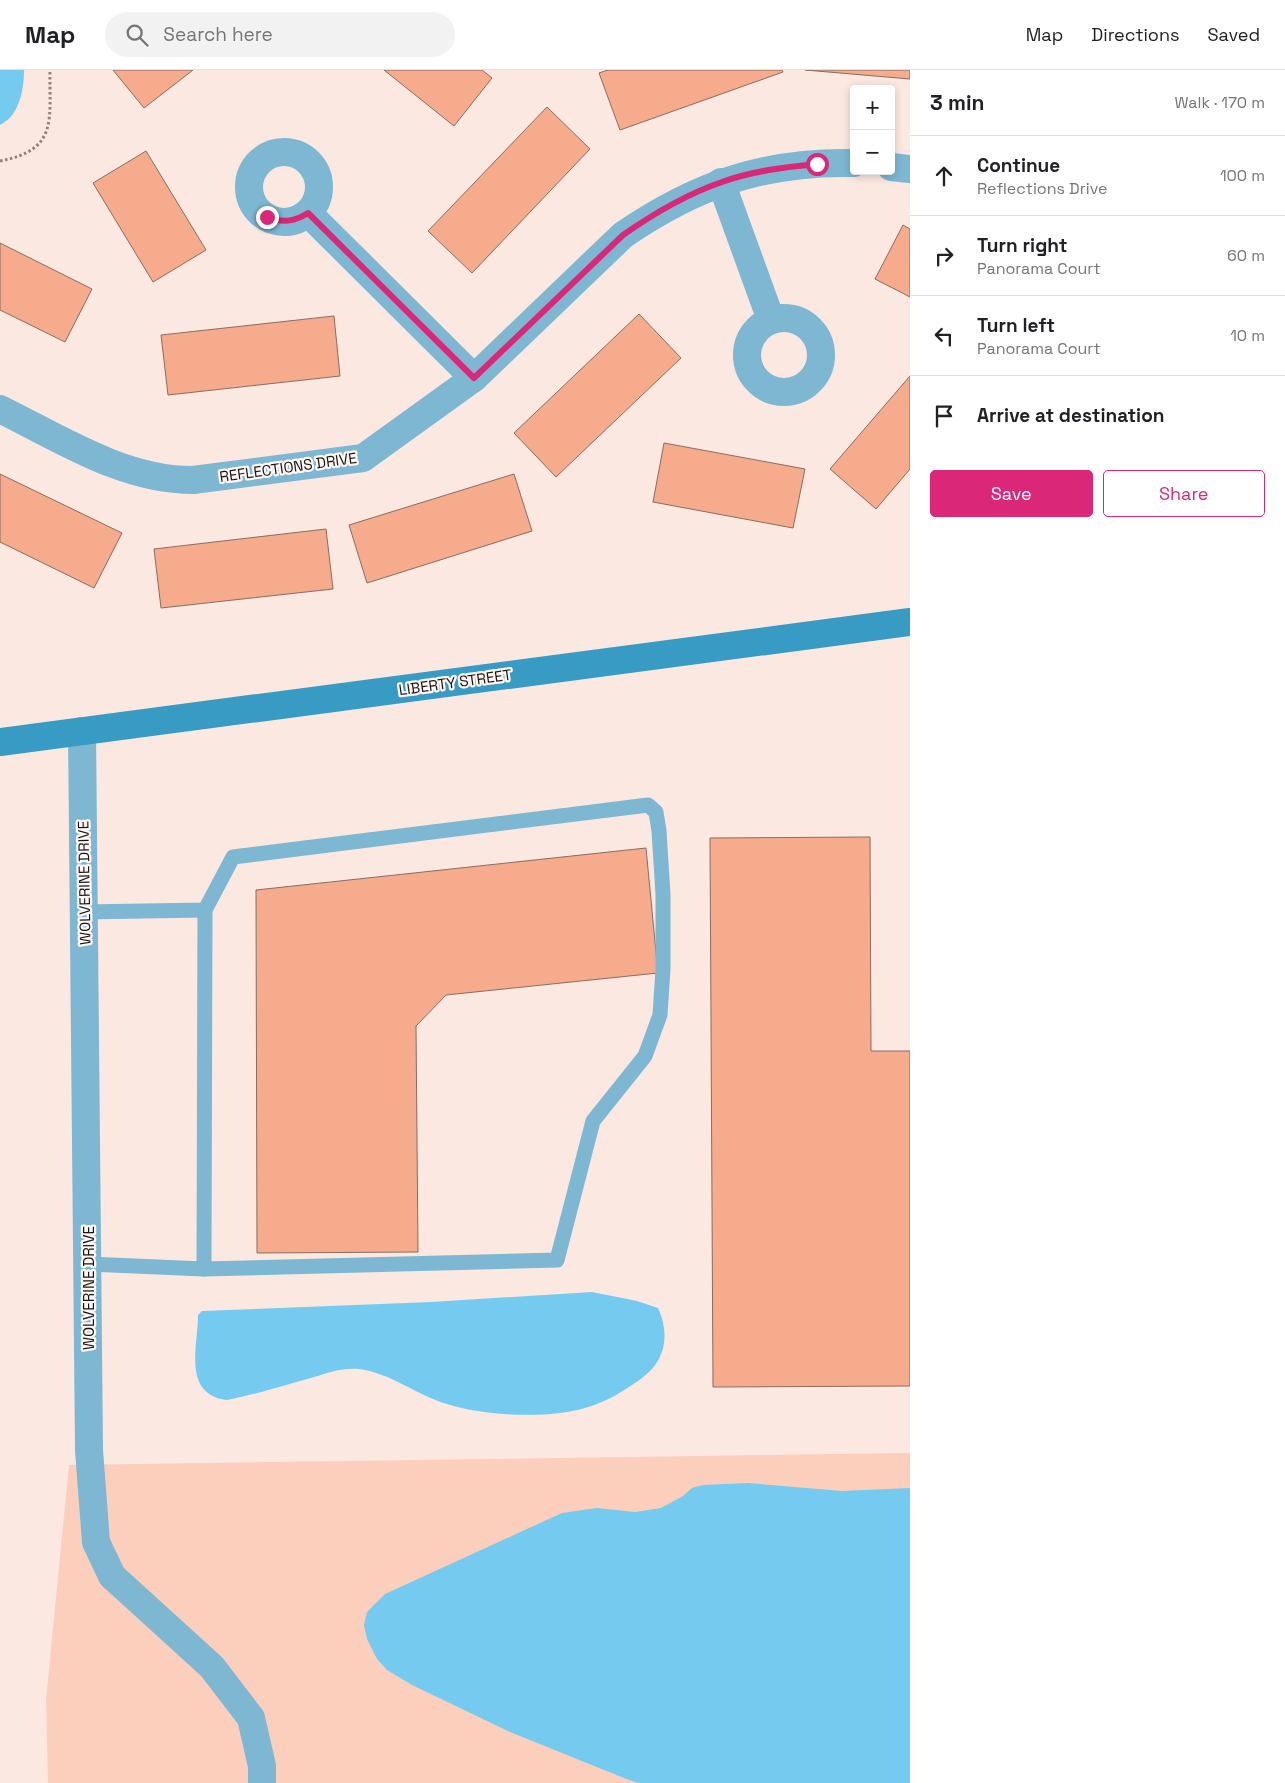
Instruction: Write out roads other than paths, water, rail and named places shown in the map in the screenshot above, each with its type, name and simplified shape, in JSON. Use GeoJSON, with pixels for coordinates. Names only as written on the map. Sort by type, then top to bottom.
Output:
{"type":"FeatureCollection","features":[{"type":"Feature","properties":{"kind":"street","name":"REFLECTIONS DRIVE"},"geometry":{"type":"LineString","coordinates":[[0,409],[132,472],[170,480],[193,480],[363,458],[474,378],[623,235],[672,205],[721,182],[772,168],[850,163]]}},
{"type":"Feature","properties":{"kind":"street"},"geometry":{"type":"LineString","coordinates":[[895,167],[910,169]]}},
{"type":"Feature","properties":{"kind":"street"},"geometry":{"type":"LineString","coordinates":[[721,182],[770,320]]}},
{"type":"Feature","properties":{"kind":"street"},"geometry":{"type":"LineString","coordinates":[[308,213],[474,378]]}},
{"type":"Feature","properties":{"kind":"street","name":"LIBERTY STREET"},"geometry":{"type":"LineString","coordinates":[[0,742],[910,622]]}},
{"type":"Feature","properties":{"kind":"street","name":"WOLVERINE DRIVE"},"geometry":{"type":"LineString","coordinates":[[82,731],[89,1450],[96,1542],[112,1576],[212,1667],[252,1718],[262,1766],[262,1783]]}},
{"type":"Feature","properties":{"kind":"lane"},"geometry":{"type":"LineString","coordinates":[[88,1264],[204,1269],[557,1260],[593,1121],[645,1056],[660,1015],[663,969],[663,894],[656,812],[648,805],[233,857],[205,910],[204,1269]]}},
{"type":"Feature","properties":{"kind":"lane"},"geometry":{"type":"LineString","coordinates":[[84,912],[205,910]]}},
{"type":"Feature","properties":{"kind":"water"},"geometry":{"type":"Polygon","coordinates":[[[0,70],[24,70],[23,86],[16,109],[0,125],[0,70]]]}},
{"type":"Feature","properties":{"kind":"water"},"geometry":{"type":"Polygon","coordinates":[[[592,1292],[637,1301],[658,1308],[662,1318],[665,1337],[661,1355],[650,1371],[615,1396],[585,1408],[553,1414],[534,1415],[479,1411],[447,1404],[393,1379],[359,1369],[333,1371],[227,1400],[213,1396],[203,1389],[198,1379],[195,1354],[198,1315],[202,1311],[431,1302],[592,1292]]]}},
{"type":"Feature","properties":{"kind":"water"},"geometry":{"type":"Polygon","coordinates":[[[748,1483],[842,1491],[910,1488],[910,1783],[639,1783],[510,1732],[412,1685],[387,1670],[377,1659],[367,1639],[364,1625],[367,1612],[385,1594],[562,1513],[597,1508],[635,1512],[661,1508],[683,1496],[692,1488],[703,1485],[748,1483]]]}}]}
